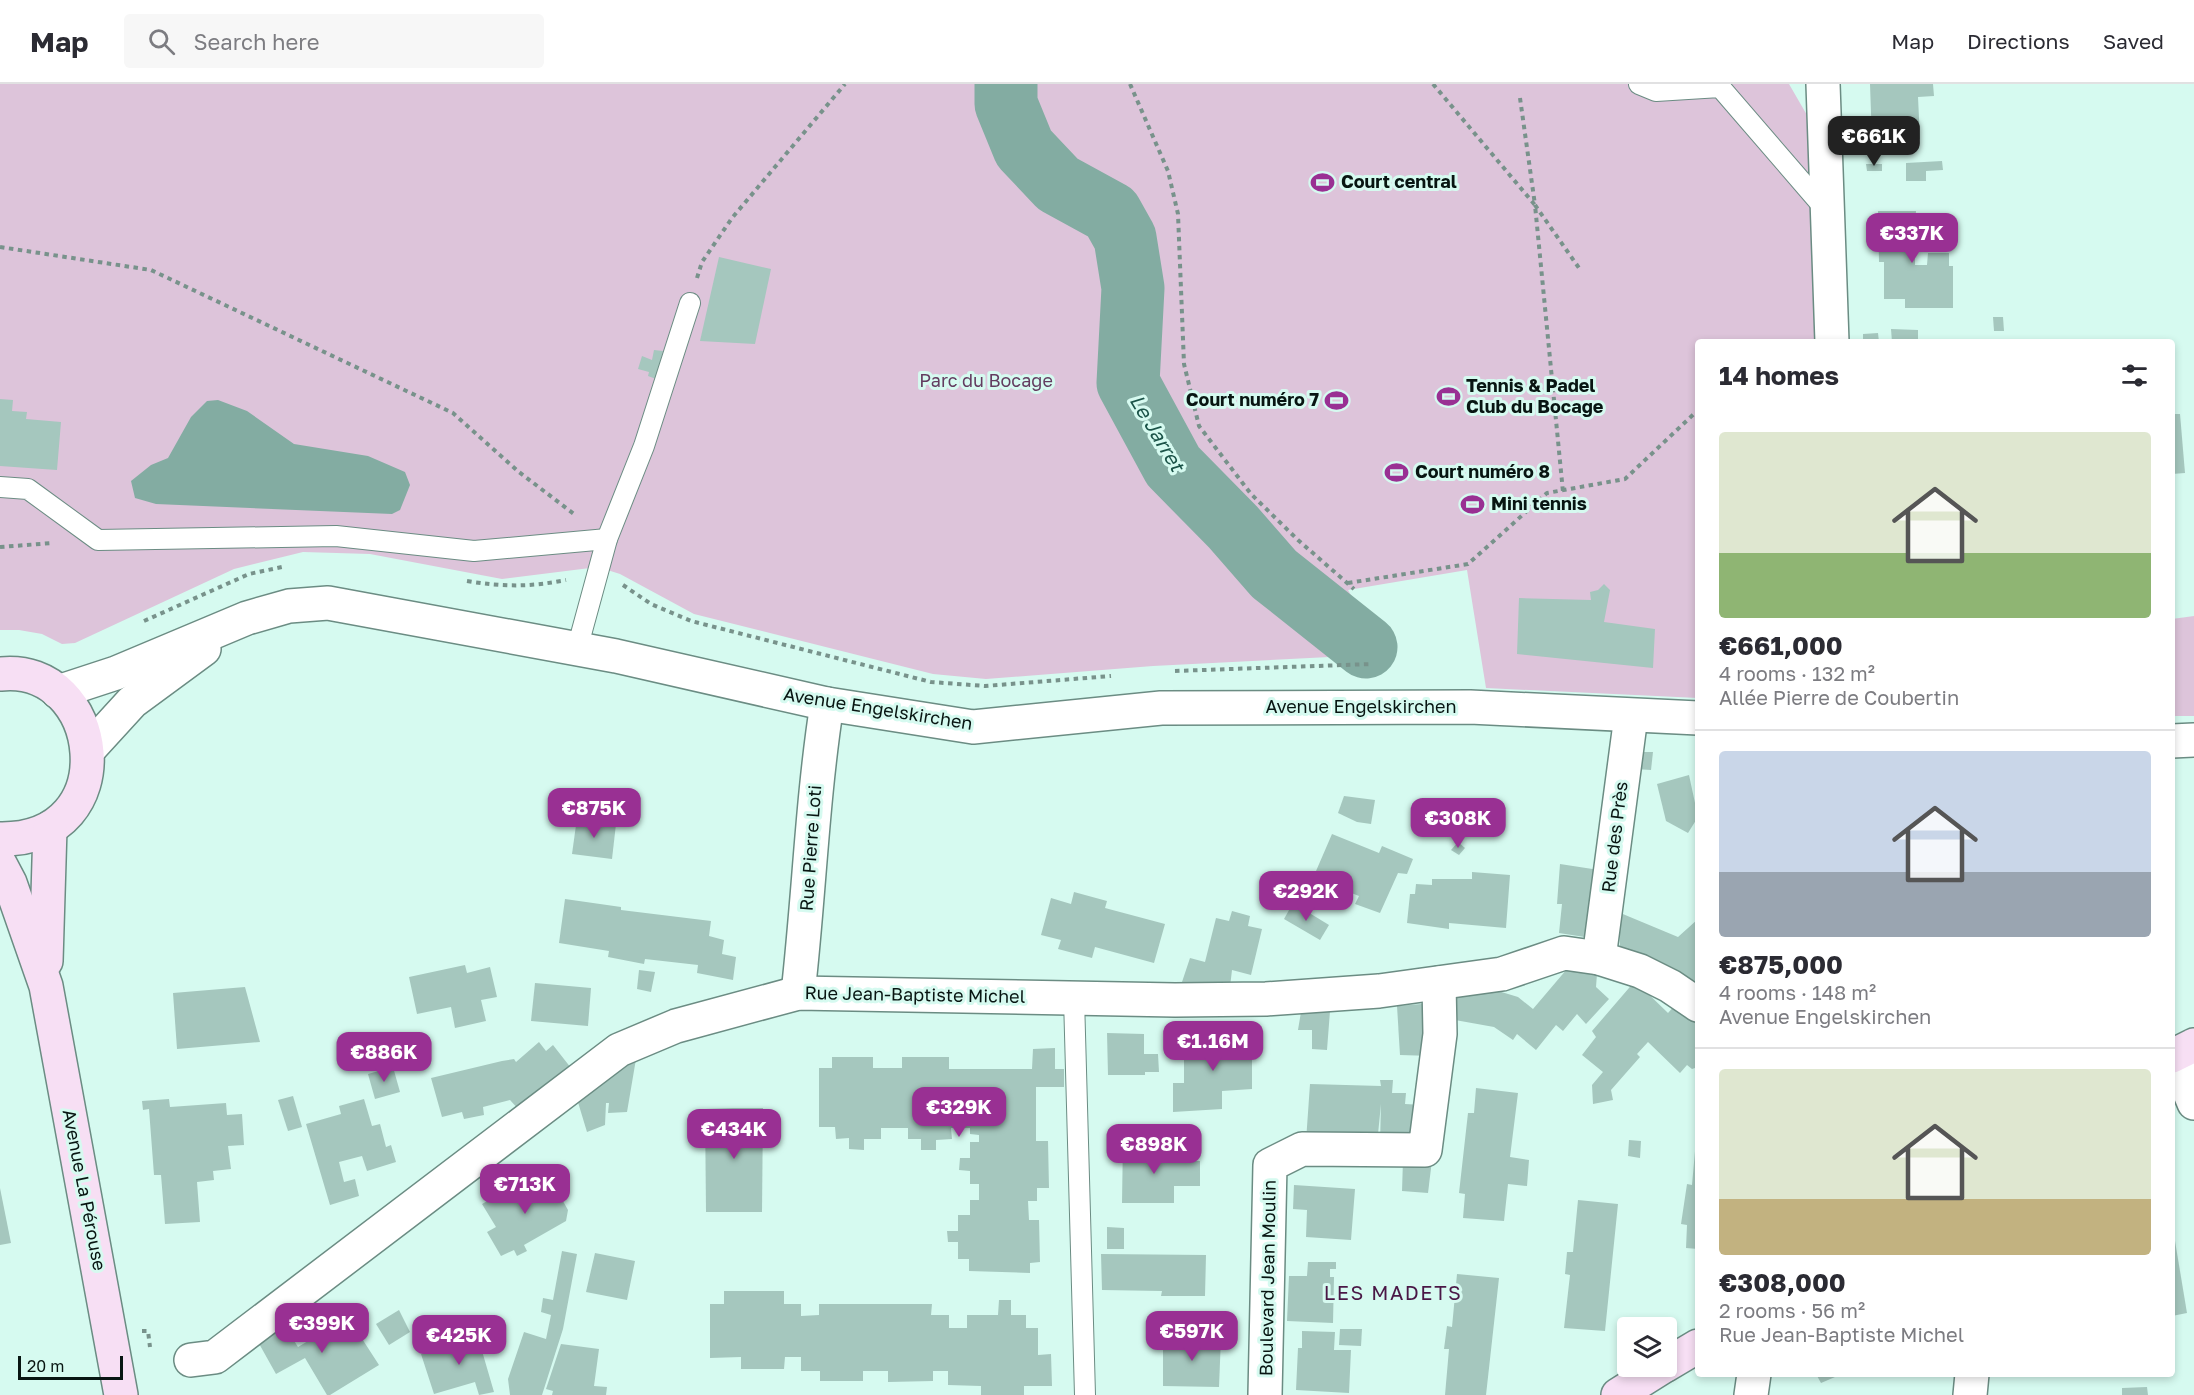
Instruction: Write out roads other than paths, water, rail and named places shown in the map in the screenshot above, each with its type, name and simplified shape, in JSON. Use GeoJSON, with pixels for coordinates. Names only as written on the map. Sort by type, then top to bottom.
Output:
{"type":"FeatureCollection","features":[{"type":"Feature","properties":{"kind":"street"},"geometry":{"type":"LineString","coordinates":[[1823,84],[1832,339]]}},
{"type":"Feature","properties":{"kind":"street","name":"Avenue Engelskirchen"},"geometry":{"type":"LineString","coordinates":[[58,692],[116,673],[247,618],[289,606],[328,603],[577,649],[827,704],[973,727],[1161,708],[1470,707],[1695,718]]}},
{"type":"Feature","properties":{"kind":"street","name":"Avenue Engelskirchen"},"geometry":{"type":"LineString","coordinates":[[88,749],[132,702],[247,618]]}},
{"type":"Feature","properties":{"kind":"street"},"geometry":{"type":"LineString","coordinates":[[0,674],[9,673],[35,679],[58,692],[79,718],[88,749],[87,772],[80,794],[68,813],[50,828],[19,840],[0,839]]}},
{"type":"Feature","properties":{"kind":"street","name":"Rue Pierre Loti"},"geometry":{"type":"LineString","coordinates":[[798,993],[810,880],[815,778],[827,704]]}},
{"type":"Feature","properties":{"kind":"street","name":"Rue des Près"},"geometry":{"type":"LineString","coordinates":[[1599,958],[1631,716]]}},
{"type":"Feature","properties":{"kind":"street"},"geometry":{"type":"LineString","coordinates":[[2175,741],[2194,740]]}},
{"type":"Feature","properties":{"kind":"street"},"geometry":{"type":"LineString","coordinates":[[46,986],[50,828]]}},
{"type":"Feature","properties":{"kind":"street"},"geometry":{"type":"LineString","coordinates":[[0,864],[10,883],[46,986]]}},
{"type":"Feature","properties":{"kind":"street","name":"Rue Jean-Baptiste Michel"},"geometry":{"type":"LineString","coordinates":[[192,1360],[214,1357],[619,1050],[676,1026],[798,993],[1266,999],[1379,992],[1502,974],[1563,953],[1599,958],[1640,971],[1670,986],[1695,1003]]}},
{"type":"Feature","properties":{"kind":"street","name":"Boulevard Jean Moulin"},"geometry":{"type":"LineString","coordinates":[[1265,1395],[1270,1165],[1302,1149],[1425,1150],[1440,1034],[1439,983]]}},
{"type":"Feature","properties":{"kind":"street","name":"Avenue La Pérouse"},"geometry":{"type":"LineString","coordinates":[[46,986],[121,1395]]}},
{"type":"Feature","properties":{"kind":"street"},"geometry":{"type":"LineString","coordinates":[[2180,1052],[2194,1103]]}},
{"type":"Feature","properties":{"kind":"street"},"geometry":{"type":"LineString","coordinates":[[1677,1359],[1695,1348]]}},
{"type":"Feature","properties":{"kind":"street"},"geometry":{"type":"LineString","coordinates":[[1618,1395],[1647,1377]]}},
{"type":"Feature","properties":{"kind":"street"},"geometry":{"type":"LineString","coordinates":[[1751,1395],[1754,1377]]}},
{"type":"Feature","properties":{"kind":"street"},"geometry":{"type":"LineString","coordinates":[[1970,1395],[1972,1377]]}},
{"type":"Feature","properties":{"kind":"lane"},"geometry":{"type":"LineString","coordinates":[[1639,84],[1656,91],[1720,86],[1827,211]]}},
{"type":"Feature","properties":{"kind":"lane"},"geometry":{"type":"LineString","coordinates":[[577,649],[595,576],[607,539],[644,446],[690,303]]}},
{"type":"Feature","properties":{"kind":"lane"},"geometry":{"type":"LineString","coordinates":[[0,488],[28,489],[98,540],[336,536],[474,551],[607,539]]}},
{"type":"Feature","properties":{"kind":"lane"},"geometry":{"type":"LineString","coordinates":[[1074,998],[1085,1395]]}},
{"type":"Feature","properties":{"kind":"water"},"geometry":{"type":"Polygon","coordinates":[[[218,400],[247,411],[294,444],[368,456],[405,472],[410,485],[400,510],[392,514],[156,504],[135,498],[131,481],[151,465],[168,458],[191,417],[207,401],[218,400]]]}},
{"type":"Feature","properties":{"kind":"waterway","name":"Le Jarret"},"geometry":{"type":"LineString","coordinates":[[1006,84],[1006,104],[1024,148],[1058,184],[1111,213],[1125,238],[1133,288],[1128,383],[1173,466],[1233,527],[1274,574],[1366,647]]}},
{"type":"Feature","properties":{"kind":"place","name":"Court central"},"geometry":{"type":"Point","coordinates":[1323,182]}},
{"type":"Feature","properties":{"kind":"place","name":"Tennis & Padel Club du Bocage"},"geometry":{"type":"Point","coordinates":[1448,396]}},
{"type":"Feature","properties":{"kind":"place","name":"Court numéro 7"},"geometry":{"type":"Point","coordinates":[1337,400]}},
{"type":"Feature","properties":{"kind":"place","name":"Court numéro 8"},"geometry":{"type":"Point","coordinates":[1397,472]}},
{"type":"Feature","properties":{"kind":"place","name":"Mini tennis"},"geometry":{"type":"Point","coordinates":[1473,504]}},
{"type":"Feature","properties":{"kind":"district","name":"LES MADETS"},"geometry":{"type":"Point","coordinates":[1393,1293]}},
{"type":"Feature","properties":{"kind":"park label","name":"Parc du Bocage"},"geometry":{"type":"Point","coordinates":[986,381]}}]}
